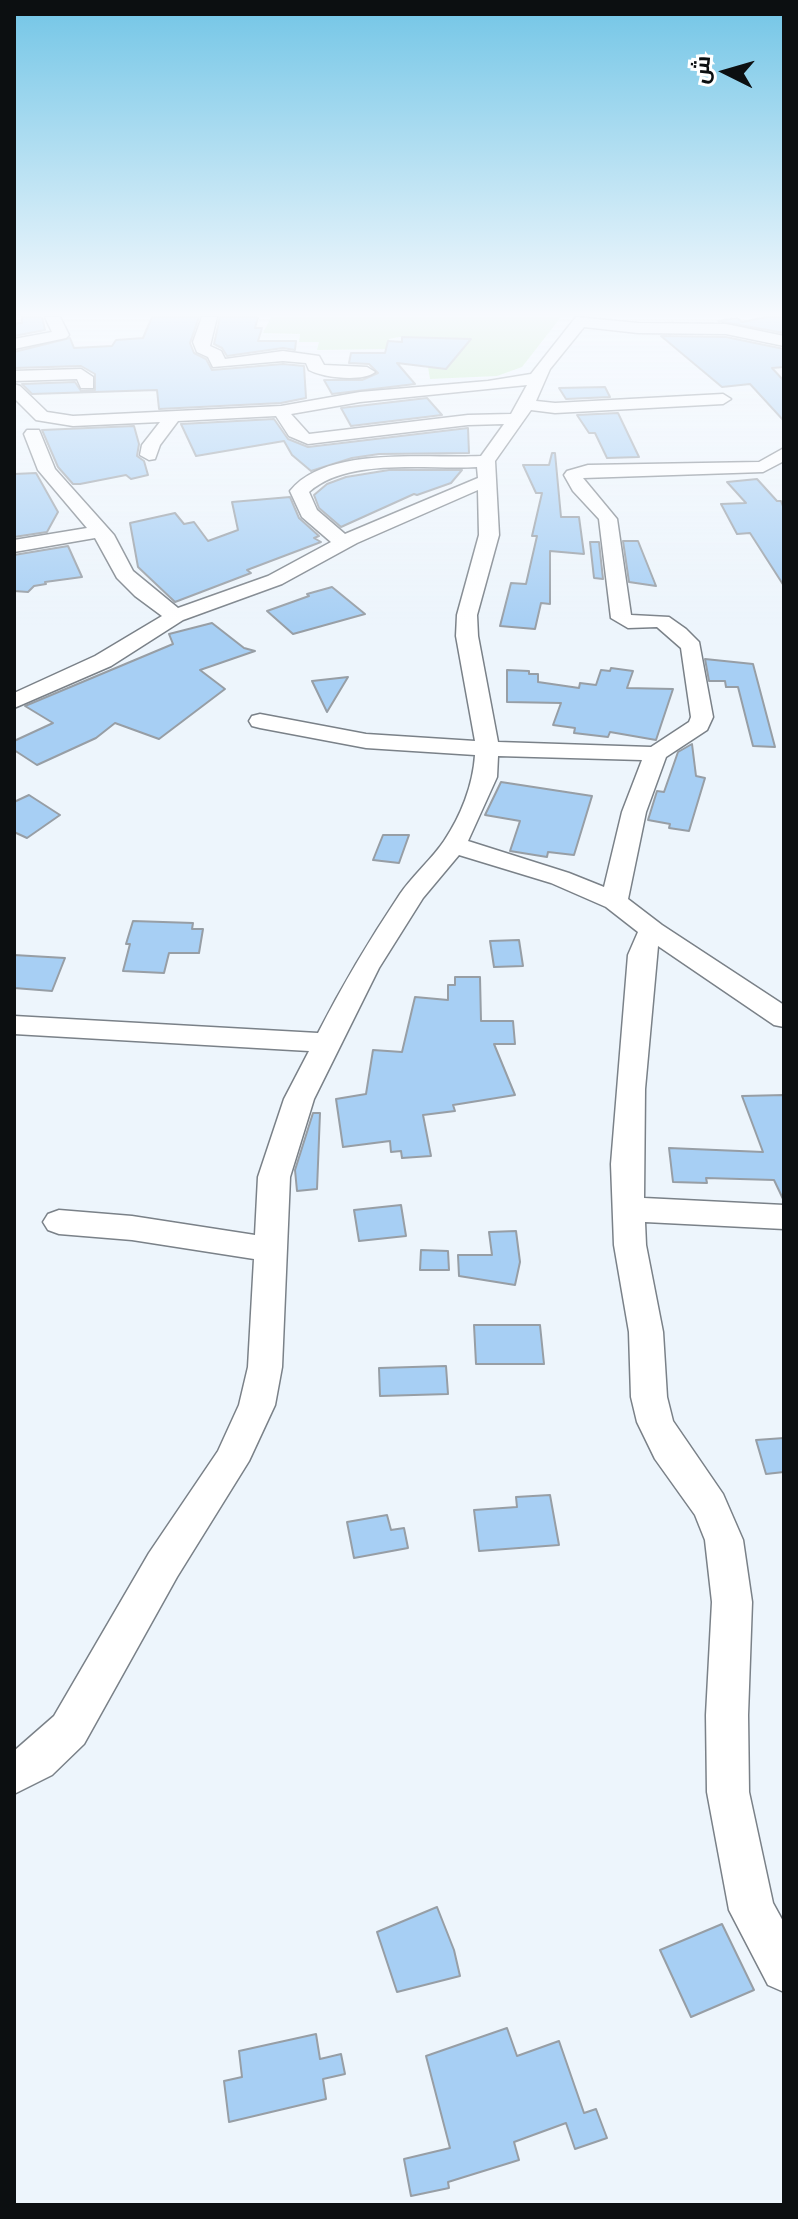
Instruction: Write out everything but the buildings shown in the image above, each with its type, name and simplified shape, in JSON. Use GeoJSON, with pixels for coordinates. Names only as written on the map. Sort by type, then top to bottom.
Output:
{"type":"FeatureCollection","features":[{"type":"Feature","properties":{"kind":"street"},"geometry":{"type":"LineString","coordinates":[[73,421],[60,421],[24,436],[47,470],[100,531],[133,585],[176,616]]}},
{"type":"Feature","properties":{"kind":"street"},"geometry":{"type":"LineString","coordinates":[[149,455],[151,445],[169,421]]}},
{"type":"Feature","properties":{"kind":"street"},"geometry":{"type":"LineString","coordinates":[[286,421],[300,437],[308,439],[463,421]]}},
{"type":"Feature","properties":{"kind":"street"},"geometry":{"type":"LineString","coordinates":[[14,701],[103,661],[176,616],[275,580],[486,471],[515,421]]}},
{"type":"Feature","properties":{"kind":"street"},"geometry":{"type":"LineString","coordinates":[[763,467],[784,453]]}},
{"type":"Feature","properties":{"kind":"street"},"geometry":{"type":"LineString","coordinates":[[344,543],[302,503],[299,491],[306,481],[324,473],[359,467],[486,471]]}},
{"type":"Feature","properties":{"kind":"street"},"geometry":{"type":"LineString","coordinates":[[615,901],[634,812],[656,754],[699,725],[702,717],[691,647],[662,621],[628,622],[621,618],[608,519],[603,508],[578,487],[573,475],[588,470],[763,467],[784,479]]}},
{"type":"Feature","properties":{"kind":"street"},"geometry":{"type":"LineString","coordinates":[[14,1773],[30,1767],[69,1730],[163,1565],[247,1431],[257,1405],[265,1367],[274,1177],[299,1099],[390,926],[454,845],[478,799],[485,777],[487,749],[484,716],[467,636],[467,615],[489,535],[486,471]]}},
{"type":"Feature","properties":{"kind":"street"},"geometry":{"type":"LineString","coordinates":[[14,546],[100,531]]}},
{"type":"Feature","properties":{"kind":"street"},"geometry":{"type":"LineString","coordinates":[[260,721],[366,741],[487,749],[656,754]]}},
{"type":"Feature","properties":{"kind":"street"},"geometry":{"type":"LineString","coordinates":[[454,845],[560,878],[615,901],[653,931],[784,1018]]}},
{"type":"Feature","properties":{"kind":"street"},"geometry":{"type":"LineString","coordinates":[[653,931],[646,939],[642,955],[627,1164],[630,1245],[646,1332],[649,1397],[655,1422],[668,1448],[710,1506],[724,1540],[732,1602],[727,1715],[728,1792],[752,1910],[784,1969]]}},
{"type":"Feature","properties":{"kind":"street"},"geometry":{"type":"LineString","coordinates":[[14,1025],[328,1043]]}},
{"type":"Feature","properties":{"kind":"street"},"geometry":{"type":"LineString","coordinates":[[631,1209],[784,1217]]}},
{"type":"Feature","properties":{"kind":"street"},"geometry":{"type":"LineString","coordinates":[[59,1222],[132,1228],[269,1249]]}}]}
